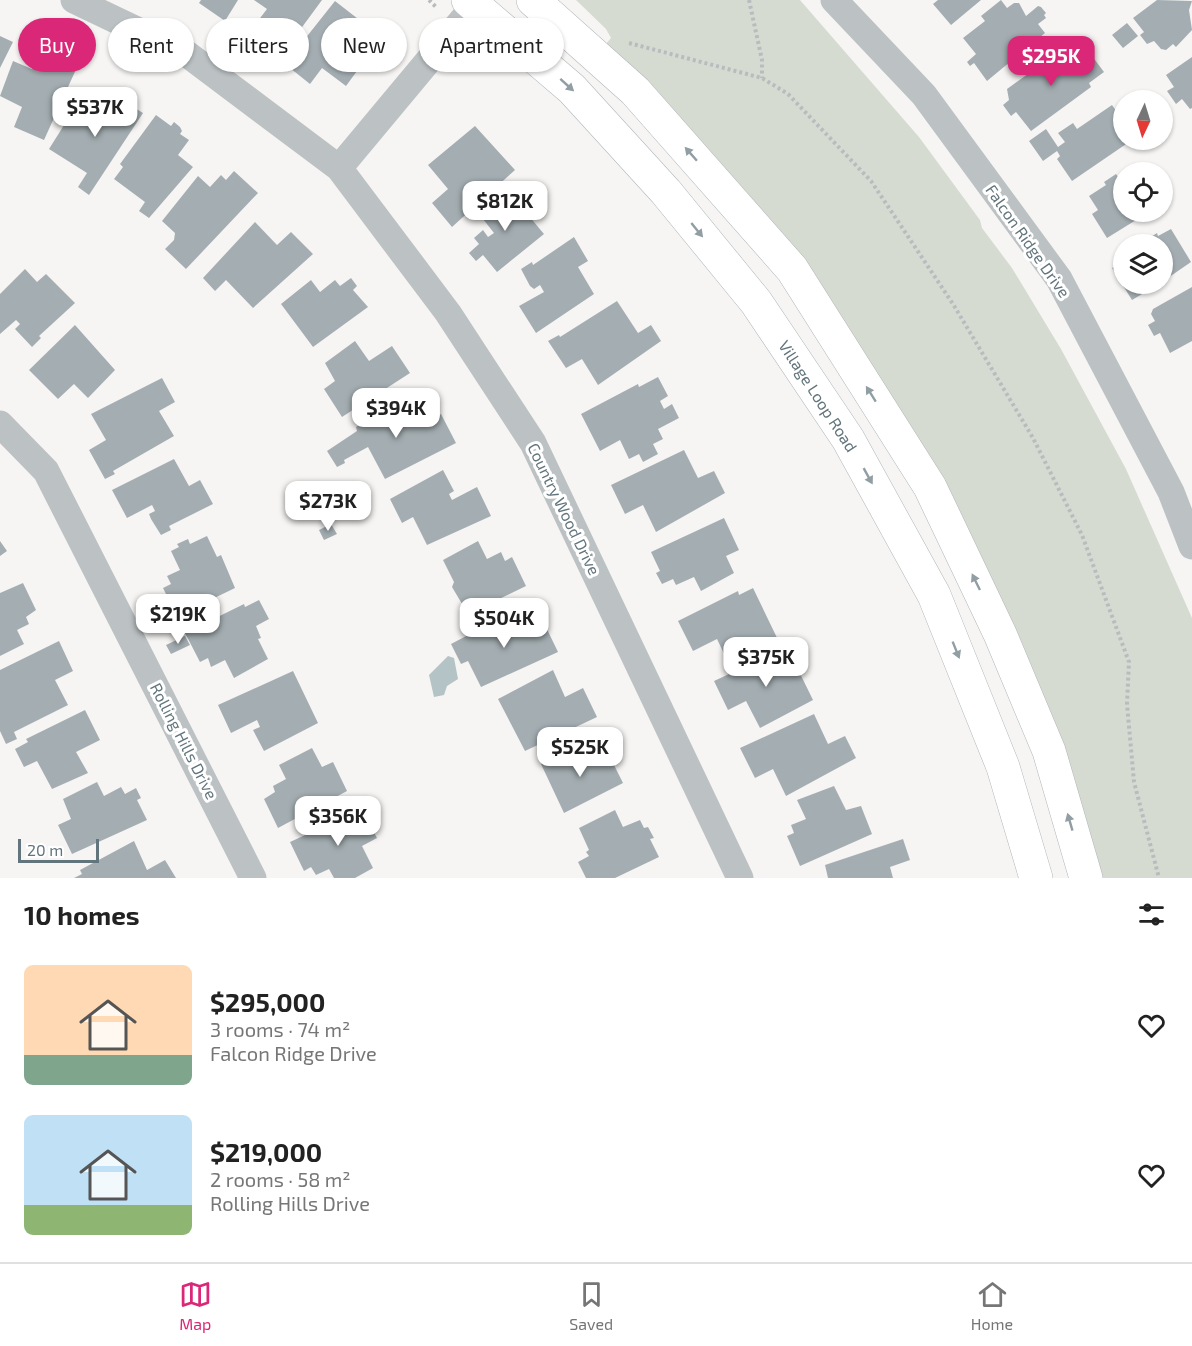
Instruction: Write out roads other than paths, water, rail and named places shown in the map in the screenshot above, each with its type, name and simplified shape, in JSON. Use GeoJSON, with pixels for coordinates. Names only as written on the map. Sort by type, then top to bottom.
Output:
{"type":"FeatureCollection","features":[{"type":"Feature","properties":{"kind":"main road"},"geometry":{"type":"LineString","coordinates":[[533,0],[597,59],[636,91],[792,269],[930,487],[1000,634],[1049,751],[1086,878]]}},
{"type":"Feature","properties":{"kind":"main road","name":"Village Loop Road"},"geometry":{"type":"LineString","coordinates":[[470,8],[572,89],[666,192],[756,302],[848,439],[934,595],[1003,767],[1036,878]]}},
{"type":"Feature","properties":{"kind":"street","name":"Country Wood Drive"},"geometry":{"type":"LineString","coordinates":[[74,0],[187,54],[339,168],[448,314],[533,442],[740,878]]}},
{"type":"Feature","properties":{"kind":"street","name":"Falcon Ridge Drive"},"geometry":{"type":"LineString","coordinates":[[834,0],[924,95],[1059,279],[1171,492],[1192,546]]}},
{"type":"Feature","properties":{"kind":"street"},"geometry":{"type":"LineString","coordinates":[[339,168],[470,8]]}},
{"type":"Feature","properties":{"kind":"street","name":"Rolling Hills Drive"},"geometry":{"type":"LineString","coordinates":[[0,424],[46,471],[253,878]]}}]}
